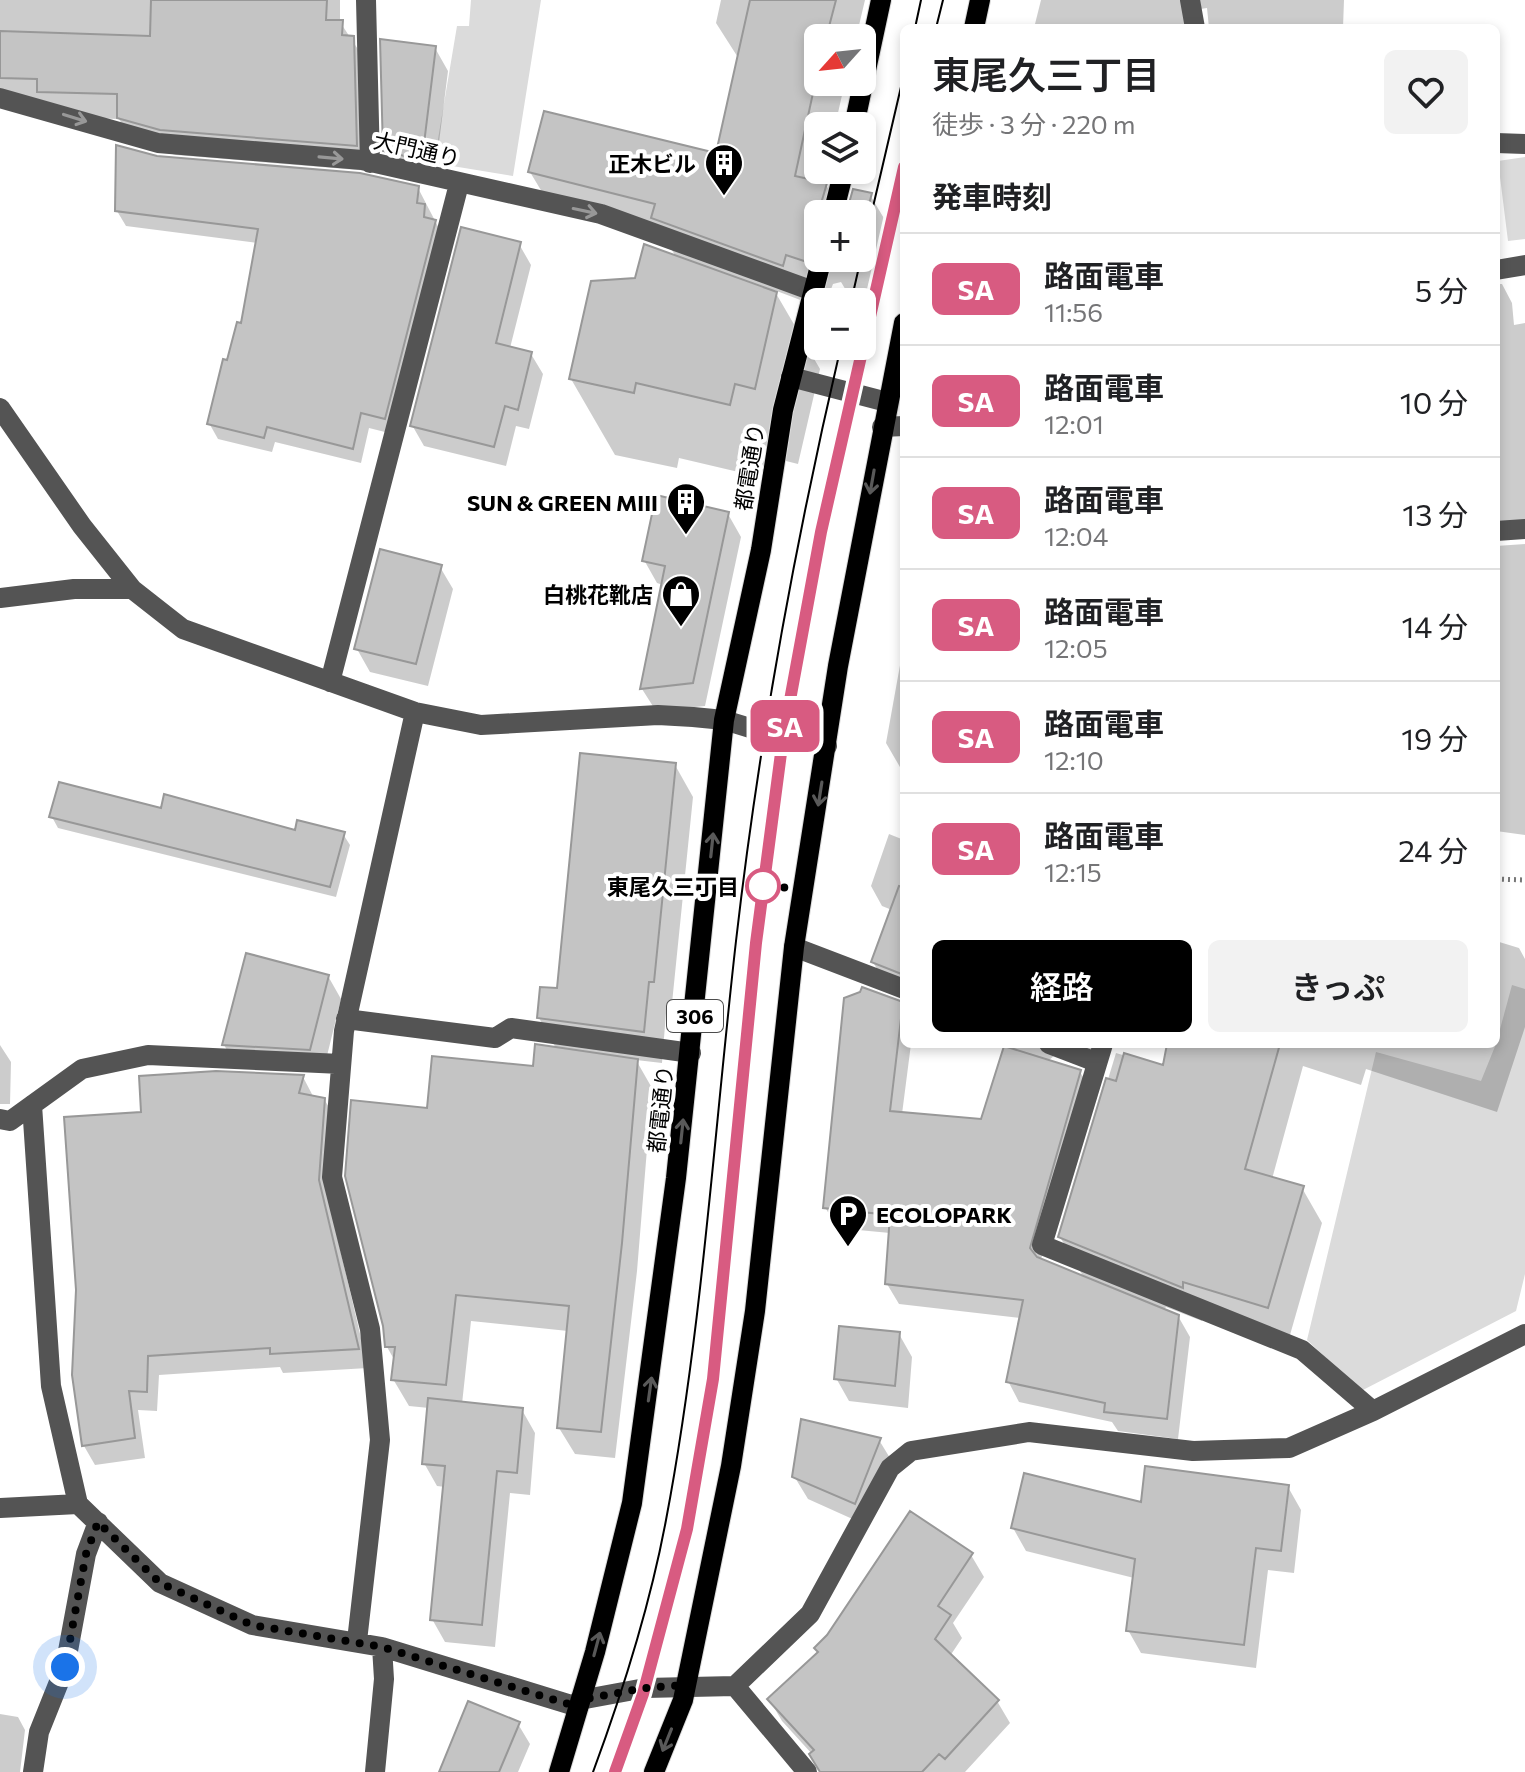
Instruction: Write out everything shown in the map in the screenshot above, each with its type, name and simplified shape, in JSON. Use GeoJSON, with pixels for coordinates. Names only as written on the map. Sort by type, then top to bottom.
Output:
{"type":"FeatureCollection","features":[{"type":"Feature","properties":{"kind":"main road"},"geometry":{"type":"LineString","coordinates":[[857,112],[881,0]]}},
{"type":"Feature","properties":{"kind":"main road"},"geometry":{"type":"LineString","coordinates":[[975,24],[980,0]]}},
{"type":"Feature","properties":{"kind":"main road","name":"都電通り"},"geometry":{"type":"LineString","coordinates":[[559,1772],[632,1503],[651,1378],[691,1053],[724,720],[761,550],[791,377],[804,326]]}},
{"type":"Feature","properties":{"kind":"main road"},"geometry":{"type":"LineString","coordinates":[[654,1772],[685,1685],[731,1466],[755,1311],[794,947],[882,427],[900,342]]}},
{"type":"Feature","properties":{"kind":"street"},"geometry":{"type":"LineString","coordinates":[[366,0],[370,163]]}},
{"type":"Feature","properties":{"kind":"street"},"geometry":{"type":"LineString","coordinates":[[1190,0],[1194,24]]}},
{"type":"Feature","properties":{"kind":"street","name":"大門通り"},"geometry":{"type":"LineString","coordinates":[[0,98],[158,143],[370,163],[601,214],[805,288]]}},
{"type":"Feature","properties":{"kind":"street"},"geometry":{"type":"LineString","coordinates":[[1500,143],[1525,144]]}},
{"type":"Feature","properties":{"kind":"street"},"geometry":{"type":"LineString","coordinates":[[330,682],[459,184]]}},
{"type":"Feature","properties":{"kind":"street"},"geometry":{"type":"LineString","coordinates":[[1500,269],[1525,265]]}},
{"type":"Feature","properties":{"kind":"street"},"geometry":{"type":"LineString","coordinates":[[791,377],[887,402]]}},
{"type":"Feature","properties":{"kind":"street"},"geometry":{"type":"LineString","coordinates":[[0,408],[82,526],[132,589],[183,629],[415,712],[481,725],[658,715],[724,720],[783,738],[827,746]]}},
{"type":"Feature","properties":{"kind":"street"},"geometry":{"type":"LineString","coordinates":[[882,427],[900,426]]}},
{"type":"Feature","properties":{"kind":"street"},"geometry":{"type":"LineString","coordinates":[[1500,531],[1525,529]]}},
{"type":"Feature","properties":{"kind":"street"},"geometry":{"type":"LineString","coordinates":[[0,598],[74,589],[132,589]]}},
{"type":"Feature","properties":{"kind":"street"},"geometry":{"type":"LineString","coordinates":[[357,1641],[380,1440],[370,1329],[332,1177],[346,1019],[415,712]]}},
{"type":"Feature","properties":{"kind":"street"},"geometry":{"type":"LineString","coordinates":[[794,947],[900,987]]}},
{"type":"Feature","properties":{"kind":"street"},"geometry":{"type":"LineString","coordinates":[[346,1019],[495,1038],[511,1028],[691,1053]]}},
{"type":"Feature","properties":{"kind":"street"},"geometry":{"type":"LineString","coordinates":[[1072,1048],[1100,1053],[1042,1245],[1302,1350],[1373,1411]]}},
{"type":"Feature","properties":{"kind":"street"},"geometry":{"type":"LineString","coordinates":[[0,1119],[10,1121],[82,1069],[148,1055],[341,1064]]}},
{"type":"Feature","properties":{"kind":"street"},"geometry":{"type":"LineString","coordinates":[[32,1105],[51,1386],[78,1504],[160,1583],[252,1625],[382,1647],[579,1704],[645,1688],[735,1686],[810,1614],[890,1468],[911,1451],[1029,1432],[1193,1451],[1289,1448],[1373,1411],[1525,1334]]}},
{"type":"Feature","properties":{"kind":"street"},"geometry":{"type":"LineString","coordinates":[[0,1508],[78,1504]]}},
{"type":"Feature","properties":{"kind":"street"},"geometry":{"type":"LineString","coordinates":[[33,1772],[39,1732],[65,1667],[86,1554],[98,1522]]}},
{"type":"Feature","properties":{"kind":"street"},"geometry":{"type":"LineString","coordinates":[[375,1772],[384,1679],[382,1647]]}},
{"type":"Feature","properties":{"kind":"street"},"geometry":{"type":"LineString","coordinates":[[735,1686],[807,1772]]}},
{"type":"Feature","properties":{"kind":"path"},"geometry":{"type":"LineString","coordinates":[[1500,879],[1525,880]]}},
{"type":"Feature","properties":{"kind":"shaded area"},"geometry":{"type":"Polygon","coordinates":[[[471,0],[541,0],[513,176],[434,163],[457,26],[469,26],[471,0]]]}},
{"type":"Feature","properties":{"kind":"shaded area"},"geometry":{"type":"Polygon","coordinates":[[[1525,157],[1525,239],[1508,241],[1500,161],[1525,157]]]}},
{"type":"Feature","properties":{"kind":"shaded area"},"geometry":{"type":"Polygon","coordinates":[[[1512,985],[1525,989],[1525,1274],[1516,1311],[1361,1391],[1307,1340],[1376,1052],[1481,1081],[1494,1048],[1500,1048],[1500,1029],[1512,985]]]}},
{"type":"Feature","properties":{"kind":"building"},"geometry":{"type":"Polygon","coordinates":[[[151,0],[327,0],[326,20],[343,20],[342,35],[354,36],[357,146],[160,130],[117,118],[117,94],[37,92],[37,79],[0,78],[0,31],[150,36],[151,0]]]}},
{"type":"Feature","properties":{"kind":"building"},"geometry":{"type":"Polygon","coordinates":[[[750,0],[836,0],[830,24],[804,24],[804,96],[812,96],[809,112],[804,112],[804,135],[795,176],[804,178],[804,184],[827,184],[822,200],[804,200],[804,261],[786,255],[783,266],[651,218],[655,204],[528,172],[544,111],[716,153],[750,0]]]}},
{"type":"Feature","properties":{"kind":"building"},"geometry":{"type":"Polygon","coordinates":[[[380,39],[436,46],[422,160],[383,151],[380,39]]]}},
{"type":"Feature","properties":{"kind":"building"},"geometry":{"type":"Polygon","coordinates":[[[116,145],[157,156],[360,173],[419,186],[417,203],[425,204],[424,217],[436,220],[385,419],[361,413],[353,449],[267,427],[264,438],[207,424],[223,359],[227,360],[237,322],[241,323],[258,229],[115,211],[116,145]]]}},
{"type":"Feature","properties":{"kind":"building"},"geometry":{"type":"Polygon","coordinates":[[[853,189],[872,193],[870,200],[850,200],[853,189]]]}},
{"type":"Feature","properties":{"kind":"building"},"geometry":{"type":"Polygon","coordinates":[[[461,227],[521,242],[496,343],[532,352],[518,410],[505,406],[494,447],[410,426],[461,227]]]}},
{"type":"Feature","properties":{"kind":"building"},"geometry":{"type":"Polygon","coordinates":[[[644,244],[777,292],[755,389],[735,384],[730,405],[636,383],[634,393],[569,379],[591,281],[635,278],[644,244]]]}},
{"type":"Feature","properties":{"kind":"building"},"geometry":{"type":"Polygon","coordinates":[[[656,495],[729,512],[693,683],[640,689],[665,566],[642,561],[656,495]]]}},
{"type":"Feature","properties":{"kind":"building"},"geometry":{"type":"Polygon","coordinates":[[[380,549],[442,565],[416,664],[354,649],[380,549]]]}},
{"type":"Feature","properties":{"kind":"building"},"geometry":{"type":"Polygon","coordinates":[[[580,753],[676,763],[654,982],[649,982],[644,1032],[537,1018],[540,987],[557,988],[580,753]]]}},
{"type":"Feature","properties":{"kind":"building"},"geometry":{"type":"Polygon","coordinates":[[[59,782],[161,808],[164,794],[295,830],[297,820],[345,832],[330,887],[49,817],[59,782]]]}},
{"type":"Feature","properties":{"kind":"building"},"geometry":{"type":"Polygon","coordinates":[[[899,886],[900,886],[900,973],[871,962],[899,886]]]}},
{"type":"Feature","properties":{"kind":"building"},"geometry":{"type":"Polygon","coordinates":[[[246,953],[329,975],[310,1050],[222,1045],[246,953]]]}},
{"type":"Feature","properties":{"kind":"building"},"geometry":{"type":"Polygon","coordinates":[[[862,987],[900,1001],[890,1111],[981,1119],[1003,1048],[1081,1070],[1030,1248],[1037,1257],[1179,1315],[1167,1419],[1104,1412],[1105,1403],[1006,1382],[1023,1300],[885,1284],[890,1215],[823,1208],[844,998],[860,992],[862,987]]]}},
{"type":"Feature","properties":{"kind":"building"},"geometry":{"type":"Polygon","coordinates":[[[535,1044],[638,1059],[601,1432],[557,1428],[569,1306],[456,1295],[446,1385],[391,1380],[395,1347],[385,1347],[383,1326],[345,1176],[351,1100],[427,1108],[432,1056],[533,1066],[535,1044]]]}},
{"type":"Feature","properties":{"kind":"building"},"geometry":{"type":"Polygon","coordinates":[[[1166,1048],[1279,1048],[1245,1169],[1304,1186],[1268,1308],[1183,1282],[1183,1288],[1058,1237],[1106,1078],[1116,1081],[1124,1053],[1163,1065],[1166,1048]]]}},
{"type":"Feature","properties":{"kind":"building"},"geometry":{"type":"Polygon","coordinates":[[[216,1071],[304,1075],[299,1093],[325,1098],[319,1180],[359,1349],[270,1354],[270,1348],[148,1356],[147,1392],[129,1391],[135,1438],[82,1446],[72,1375],[76,1290],[64,1117],[141,1112],[139,1076],[216,1071]]]}},
{"type":"Feature","properties":{"kind":"building"},"geometry":{"type":"Polygon","coordinates":[[[839,1326],[900,1332],[895,1386],[834,1379],[839,1326]]]}},
{"type":"Feature","properties":{"kind":"building"},"geometry":{"type":"Polygon","coordinates":[[[428,1398],[523,1408],[517,1473],[497,1471],[482,1625],[430,1620],[445,1466],[422,1464],[428,1398]]]}},
{"type":"Feature","properties":{"kind":"building"},"geometry":{"type":"Polygon","coordinates":[[[801,1419],[881,1438],[855,1504],[792,1477],[801,1419]]]}},
{"type":"Feature","properties":{"kind":"building"},"geometry":{"type":"Polygon","coordinates":[[[1145,1466],[1289,1485],[1281,1551],[1256,1548],[1244,1645],[1126,1631],[1135,1559],[1011,1528],[1024,1473],[1141,1502],[1145,1466]]]}},
{"type":"Feature","properties":{"kind":"building"},"geometry":{"type":"Polygon","coordinates":[[[910,1511],[973,1553],[938,1606],[951,1615],[935,1639],[999,1700],[945,1759],[939,1754],[922,1772],[820,1772],[809,1754],[814,1750],[767,1699],[818,1652],[814,1648],[827,1635],[910,1511]]]}},
{"type":"Feature","properties":{"kind":"building"},"geometry":{"type":"Polygon","coordinates":[[[468,1701],[520,1722],[499,1772],[439,1772],[468,1701]]]}},
{"type":"Feature","properties":{"kind":"tram line"},"geometry":{"type":"LineString","coordinates":[[916,24],[921,0]]}},
{"type":"Feature","properties":{"kind":"tram line"},"geometry":{"type":"LineString","coordinates":[[937,24],[943,0]]}},
{"type":"Feature","properties":{"kind":"tram line"},"geometry":{"type":"LineString","coordinates":[[875,200],[900,91]]}},
{"type":"Feature","properties":{"kind":"tram line","name":"SA"},"geometry":{"type":"LineString","coordinates":[[615,1772],[643,1694],[687,1529],[713,1379],[756,943],[783,738],[821,532],[900,184]]}},
{"type":"Feature","properties":{"kind":"tram line"},"geometry":{"type":"LineString","coordinates":[[615,1772],[643,1694],[687,1529],[713,1379],[756,943],[783,738],[804,616],[900,185]]}},
{"type":"Feature","properties":{"kind":"tram line"},"geometry":{"type":"LineString","coordinates":[[854,288],[858,272]]}},
{"type":"Feature","properties":{"kind":"tram line"},"geometry":{"type":"LineString","coordinates":[[593,1772],[644,1616],[666,1520],[689,1377],[736,941],[756,791],[808,494],[838,360]]}},
{"type":"Feature","properties":{"kind":"place","name":"正木ビル"},"geometry":{"type":"Point","coordinates":[724,197]}},
{"type":"Feature","properties":{"kind":"place","name":"SUN & GREEN MIII"},"geometry":{"type":"Point","coordinates":[686,536]}},
{"type":"Feature","properties":{"kind":"place","name":"白桃花靴店"},"geometry":{"type":"Point","coordinates":[681,628]}},
{"type":"Feature","properties":{"kind":"place","name":"東尾久三丁目"},"geometry":{"type":"Point","coordinates":[763,886]}},
{"type":"Feature","properties":{"kind":"place","name":"ECOLOPARK"},"geometry":{"type":"Point","coordinates":[848,1248]}},
{"type":"Feature","properties":{"kind":"route"},"geometry":{"type":"LineString","coordinates":[[65,1667],[86,1554],[98,1522],[160,1583],[252,1625],[382,1647],[578,1707],[580,1700],[645,1688],[685,1685],[731,1466],[755,1311],[787,1000],[804,889],[763,886]]}}]}
